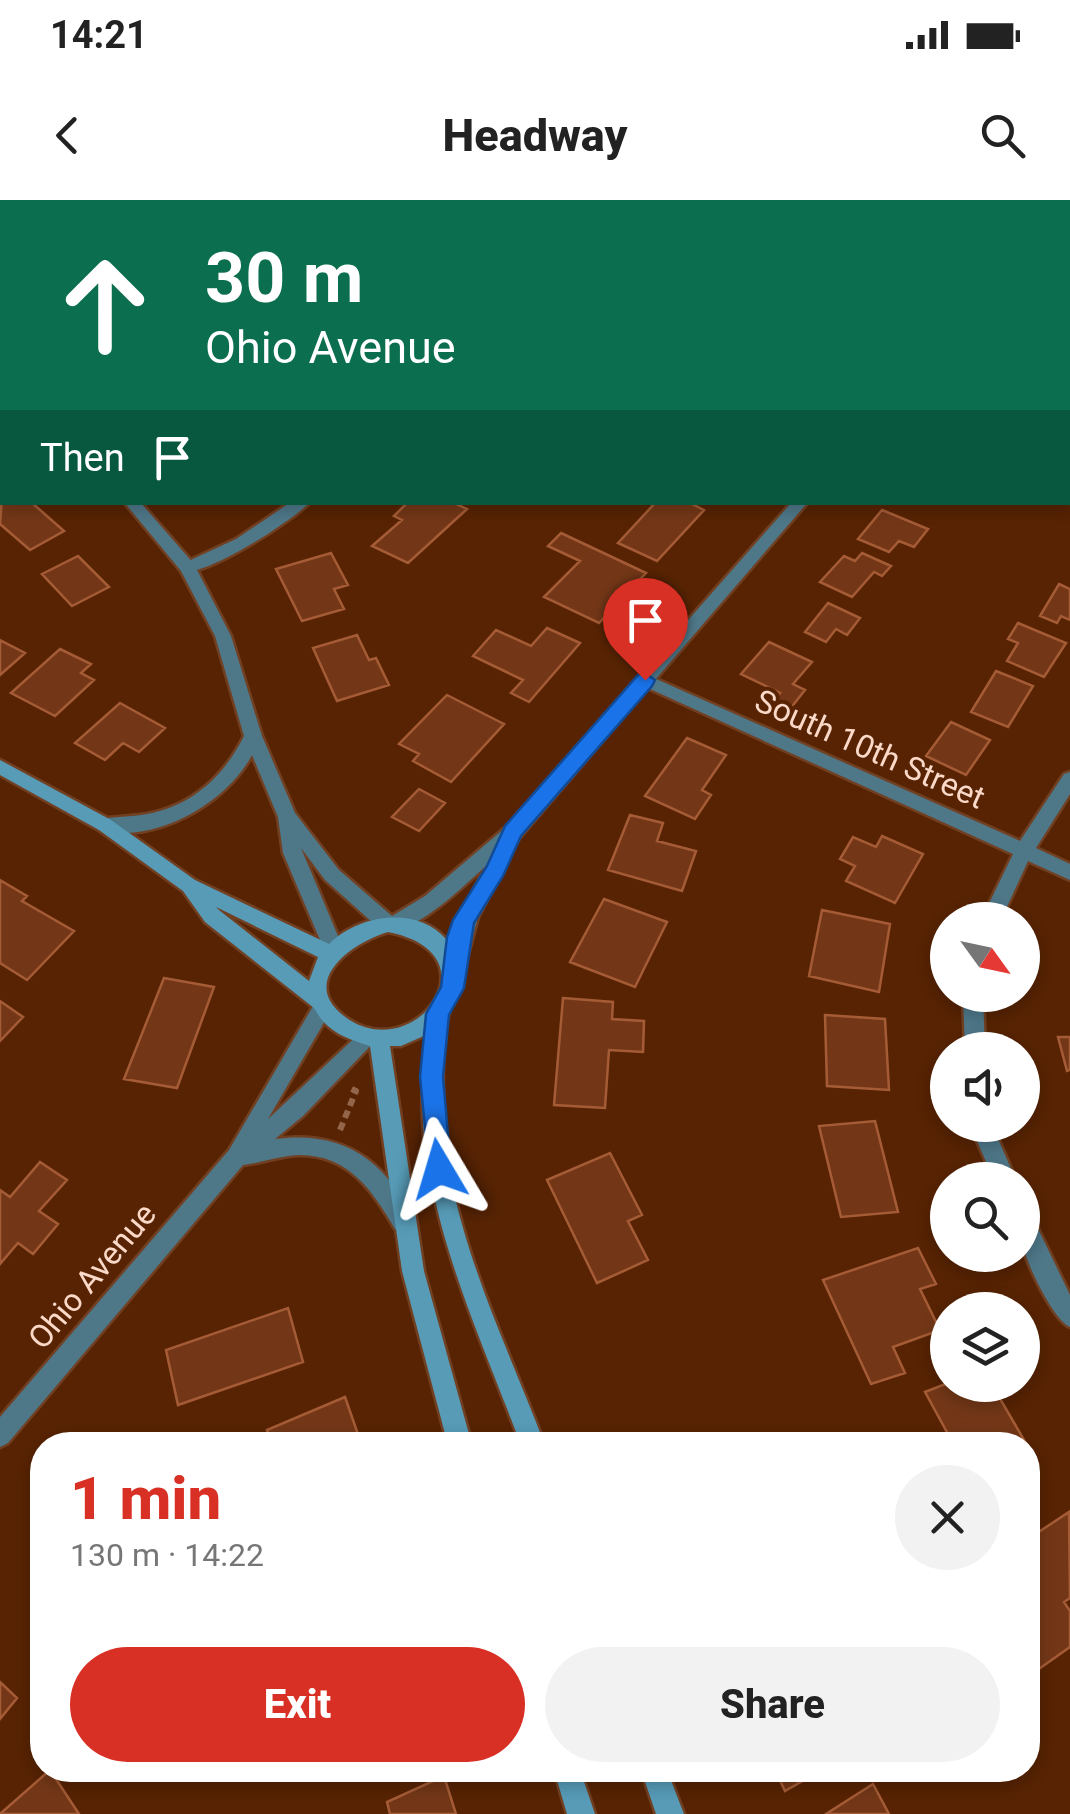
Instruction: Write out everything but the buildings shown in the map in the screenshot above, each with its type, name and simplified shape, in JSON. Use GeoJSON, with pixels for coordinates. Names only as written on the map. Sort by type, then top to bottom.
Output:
{"type":"FeatureCollection","features":[{"type":"Feature","properties":{"kind":"main road"},"geometry":{"type":"LineString","coordinates":[[0,767],[105,825],[188,885],[331,951]]}},
{"type":"Feature","properties":{"kind":"main road"},"geometry":{"type":"LineString","coordinates":[[188,885],[212,916],[322,1005],[342,1026],[374,1038],[411,1032],[438,1014]]}},
{"type":"Feature","properties":{"kind":"main road"},"geometry":{"type":"LineString","coordinates":[[322,1005],[320,969],[331,951],[368,927],[392,924],[428,934],[440,945],[453,973],[452,988],[438,1014],[432,1077],[439,1169],[459,1244],[528,1432]]}},
{"type":"Feature","properties":{"kind":"main road"},"geometry":{"type":"LineString","coordinates":[[374,1038],[403,1222],[442,1392],[456,1432]]}},
{"type":"Feature","properties":{"kind":"main road"},"geometry":{"type":"LineString","coordinates":[[570,1782],[581,1814]]}},
{"type":"Feature","properties":{"kind":"main road"},"geometry":{"type":"LineString","coordinates":[[658,1782],[670,1814]]}},
{"type":"Feature","properties":{"kind":"street"},"geometry":{"type":"LineString","coordinates":[[134,505],[188,568],[223,636],[253,736],[287,817],[292,852],[331,951]]}},
{"type":"Feature","properties":{"kind":"street"},"geometry":{"type":"LineString","coordinates":[[188,568],[242,544],[299,505]]}},
{"type":"Feature","properties":{"kind":"street"},"geometry":{"type":"LineString","coordinates":[[287,817],[332,875],[392,924],[440,895],[512,832],[798,505]]}},
{"type":"Feature","properties":{"kind":"street","name":"South 10th Street"},"geometry":{"type":"LineString","coordinates":[[645,680],[1070,872]]}},
{"type":"Feature","properties":{"kind":"street"},"geometry":{"type":"LineString","coordinates":[[105,825],[154,821],[197,806],[233,774],[253,736]]}},
{"type":"Feature","properties":{"kind":"street"},"geometry":{"type":"LineString","coordinates":[[1000,902],[1024,851],[1070,779]]}},
{"type":"Feature","properties":{"kind":"street"},"geometry":{"type":"LineString","coordinates":[[453,973],[464,920],[496,870],[512,832]]}},
{"type":"Feature","properties":{"kind":"street","name":"Ohio Avenue"},"geometry":{"type":"LineString","coordinates":[[0,1435],[233,1160],[322,1005]]}},
{"type":"Feature","properties":{"kind":"street","name":"Ohio Avenue"},"geometry":{"type":"LineString","coordinates":[[233,1160],[374,1038]]}},
{"type":"Feature","properties":{"kind":"street"},"geometry":{"type":"LineString","coordinates":[[233,1160],[286,1146],[333,1149],[357,1160],[371,1172],[403,1222]]}},
{"type":"Feature","properties":{"kind":"street"},"geometry":{"type":"LineString","coordinates":[[1040,1259],[1070,1316]]}},
{"type":"Feature","properties":{"kind":"path"},"geometry":{"type":"LineString","coordinates":[[338,1136],[356,1091],[339,1082]]}},
{"type":"Feature","properties":{"kind":"route"},"geometry":{"type":"LineString","coordinates":[[439,1169],[432,1077],[438,1014],[452,988],[464,920],[496,870],[512,832],[645,680]]}}]}
